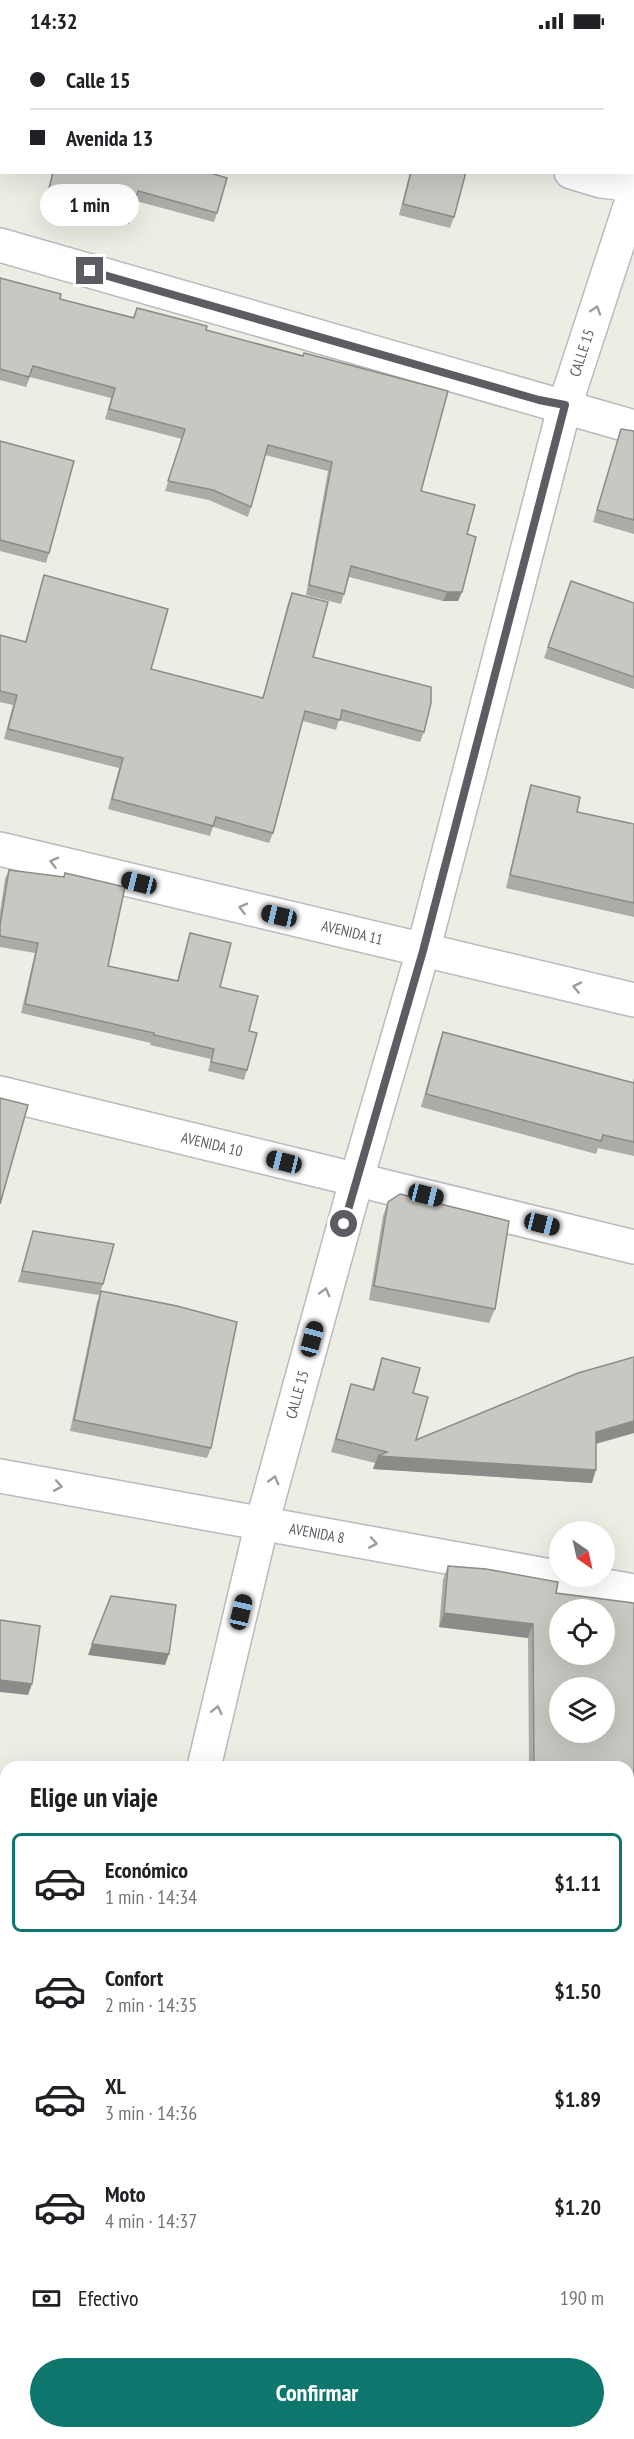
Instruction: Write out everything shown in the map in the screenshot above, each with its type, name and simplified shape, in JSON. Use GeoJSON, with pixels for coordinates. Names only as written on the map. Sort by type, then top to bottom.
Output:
{"type":"FeatureCollection","features":[{"type":"Feature","properties":{"kind":"street"},"geometry":{"type":"LineString","coordinates":[[578,174],[601,181],[634,185]]}},
{"type":"Feature","properties":{"kind":"street","name":"CALLE 15"},"geometry":{"type":"LineString","coordinates":[[205,1761],[262,1523],[357,1178],[423,951],[565,405],[634,195]]}},
{"type":"Feature","properties":{"kind":"street"},"geometry":{"type":"LineString","coordinates":[[0,245],[539,400],[565,405],[634,427]]}},
{"type":"Feature","properties":{"kind":"street","name":"AVENIDA 11"},"geometry":{"type":"LineString","coordinates":[[0,849],[634,1000]]}},
{"type":"Feature","properties":{"kind":"street","name":"AVENIDA 10"},"geometry":{"type":"LineString","coordinates":[[0,1093],[634,1247]]}},
{"type":"Feature","properties":{"kind":"street","name":"AVENIDA 8"},"geometry":{"type":"LineString","coordinates":[[0,1476],[634,1591]]}},
{"type":"Feature","properties":{"kind":"building"},"geometry":{"type":"Polygon","coordinates":[[[53,174],[214,174],[227,178],[217,213],[138,191],[132,214],[48,193],[53,174]]]}},
{"type":"Feature","properties":{"kind":"building"},"geometry":{"type":"Polygon","coordinates":[[[410,174],[465,174],[454,217],[403,204],[410,174]]]}},
{"type":"Feature","properties":{"kind":"building"},"geometry":{"type":"Polygon","coordinates":[[[0,278],[61,294],[60,299],[134,318],[137,308],[207,326],[206,330],[303,356],[304,353],[448,391],[421,491],[475,505],[467,534],[476,537],[462,592],[447,592],[351,566],[344,594],[309,585],[332,462],[268,445],[251,507],[213,490],[168,481],[185,429],[109,409],[115,388],[33,366],[29,377],[0,369],[0,278]]]}},
{"type":"Feature","properties":{"kind":"building"},"geometry":{"type":"Polygon","coordinates":[[[621,429],[634,431],[634,520],[597,510],[621,429]]]}},
{"type":"Feature","properties":{"kind":"building"},"geometry":{"type":"Polygon","coordinates":[[[0,441],[74,461],[49,553],[0,540],[0,441]]]}},
{"type":"Feature","properties":{"kind":"building"},"geometry":{"type":"Polygon","coordinates":[[[44,575],[168,609],[151,669],[263,698],[292,593],[328,602],[313,657],[431,687],[431,703],[424,732],[342,710],[340,720],[305,711],[273,833],[216,817],[213,826],[112,799],[123,758],[8,729],[17,695],[0,691],[0,635],[26,642],[44,575]]]}},
{"type":"Feature","properties":{"kind":"building"},"geometry":{"type":"Polygon","coordinates":[[[571,581],[634,603],[634,677],[548,647],[571,581]]]}},
{"type":"Feature","properties":{"kind":"building"},"geometry":{"type":"Polygon","coordinates":[[[531,785],[580,797],[577,812],[634,824],[634,903],[510,875],[531,785]]]}},
{"type":"Feature","properties":{"kind":"building"},"geometry":{"type":"Polygon","coordinates":[[[9,870],[64,877],[65,873],[125,887],[108,966],[178,981],[190,933],[231,943],[220,987],[258,996],[249,1031],[257,1033],[247,1070],[211,1062],[214,1049],[25,1004],[38,943],[0,936],[9,870]]]}},
{"type":"Feature","properties":{"kind":"building"},"geometry":{"type":"Polygon","coordinates":[[[443,1032],[634,1083],[634,1142],[603,1135],[601,1141],[426,1094],[443,1032]]]}},
{"type":"Feature","properties":{"kind":"building"},"geometry":{"type":"Polygon","coordinates":[[[0,1098],[28,1105],[0,1204],[0,1098]]]}},
{"type":"Feature","properties":{"kind":"building"},"geometry":{"type":"Polygon","coordinates":[[[400,1194],[509,1221],[495,1309],[374,1286],[388,1202],[400,1194]]]}},
{"type":"Feature","properties":{"kind":"building"},"geometry":{"type":"Polygon","coordinates":[[[33,1231],[114,1244],[103,1284],[22,1271],[33,1231]]]}},
{"type":"Feature","properties":{"kind":"building"},"geometry":{"type":"Polygon","coordinates":[[[101,1291],[177,1306],[237,1322],[211,1448],[74,1420],[101,1291]]]}},
{"type":"Feature","properties":{"kind":"building"},"geometry":{"type":"Polygon","coordinates":[[[634,1357],[634,1421],[596,1432],[596,1470],[378,1456],[387,1452],[336,1439],[351,1384],[374,1390],[382,1358],[420,1368],[413,1393],[428,1397],[416,1440],[578,1373],[634,1357]]]}},
{"type":"Feature","properties":{"kind":"building"},"geometry":{"type":"Polygon","coordinates":[[[448,1566],[486,1569],[549,1580],[549,1587],[557,1587],[556,1593],[603,1599],[549,1599],[549,1665],[615,1665],[615,1601],[634,1603],[634,1761],[534,1761],[533,1624],[444,1613],[448,1566]]]}},
{"type":"Feature","properties":{"kind":"building"},"geometry":{"type":"Polygon","coordinates":[[[111,1596],[176,1605],[169,1654],[92,1644],[111,1596]]]}},
{"type":"Feature","properties":{"kind":"building"},"geometry":{"type":"Polygon","coordinates":[[[0,1620],[40,1626],[32,1684],[0,1680],[0,1620]]]}},
{"type":"Feature","properties":{"kind":"route"},"geometry":{"type":"LineString","coordinates":[[90,271],[539,400],[565,405],[423,951],[344,1224]]}}]}
